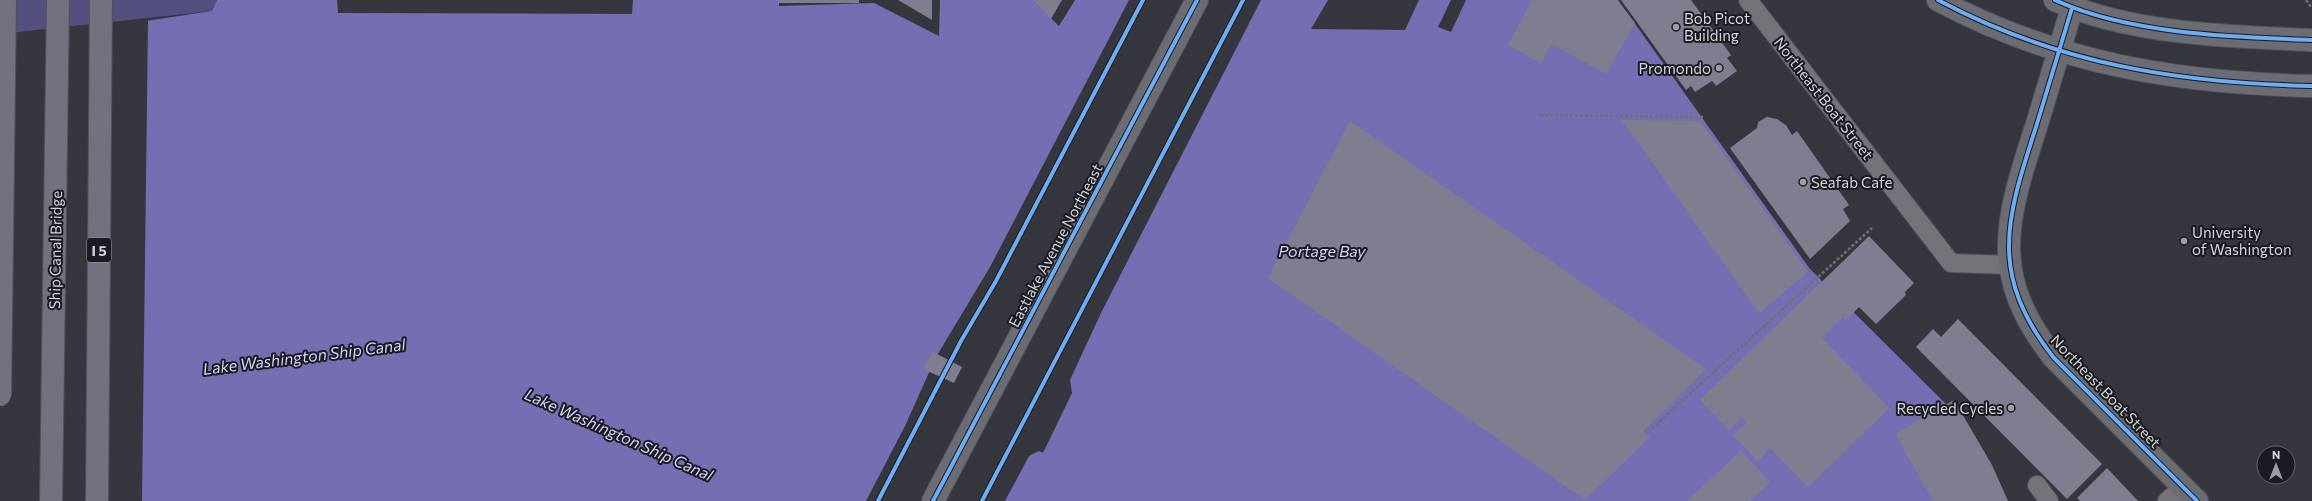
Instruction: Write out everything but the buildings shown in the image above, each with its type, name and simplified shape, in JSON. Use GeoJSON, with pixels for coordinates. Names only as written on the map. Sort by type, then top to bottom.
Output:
{"type":"FeatureCollection","features":[{"type":"Feature","properties":{"kind":"highway"},"geometry":{"type":"LineString","coordinates":[[0,395],[5,0]]}},
{"type":"Feature","properties":{"kind":"highway","name":"Ship Canal Bridge"},"geometry":{"type":"LineString","coordinates":[[51,501],[58,0]]}},
{"type":"Feature","properties":{"kind":"highway","name":"I 5"},"geometry":{"type":"LineString","coordinates":[[96,501],[101,0]]}},
{"type":"Feature","properties":{"kind":"main road","name":"Eastlake Avenue Northeast"},"geometry":{"type":"LineString","coordinates":[[933,501],[1197,0]]}},
{"type":"Feature","properties":{"kind":"main road"},"geometry":{"type":"LineString","coordinates":[[1938,0],[2013,36],[2059,51],[2119,67],[2170,77],[2227,83],[2312,86]]}},
{"type":"Feature","properties":{"kind":"main road","name":"Northeast Boat Street"},"geometry":{"type":"LineString","coordinates":[[2063,4],[2059,51],[2014,195],[2008,242],[2010,265],[2018,297],[2038,337],[2054,358],[2182,496]]}},
{"type":"Feature","properties":{"kind":"main road"},"geometry":{"type":"LineString","coordinates":[[2063,4],[2128,22],[2189,32],[2312,40]]}},
{"type":"Feature","properties":{"kind":"lane","name":"Northeast Boat Street"},"geometry":{"type":"LineString","coordinates":[[1748,0],[1951,263],[2010,265]]}},
{"type":"Feature","properties":{"kind":"lane"},"geometry":{"type":"LineString","coordinates":[[2038,485],[2049,501]]}},
{"type":"Feature","properties":{"kind":"path"},"geometry":{"type":"LineString","coordinates":[[2306,0],[2312,8]]}},
{"type":"Feature","properties":{"kind":"path"},"geometry":{"type":"LineString","coordinates":[[1540,115],[1703,117]]}},
{"type":"Feature","properties":{"kind":"path"},"geometry":{"type":"LineString","coordinates":[[1644,430],[1648,432],[1872,228]]}},
{"type":"Feature","properties":{"kind":"shaded area"},"geometry":{"type":"Polygon","coordinates":[[[0,0],[217,0],[212,11],[0,34],[0,0]]]}},
{"type":"Feature","properties":{"kind":"water","name":"Portage Bay"},"geometry":{"type":"Polygon","coordinates":[[[217,0],[337,0],[338,13],[632,14],[633,0],[779,0],[779,6],[874,3],[939,36],[940,0],[1032,0],[1059,26],[1075,0],[1618,0],[1810,269],[1947,405],[2003,501],[0,501],[0,43],[212,11],[217,0]]]}},
{"type":"Feature","properties":{"kind":"pier"},"geometry":{"type":"Polygon","coordinates":[[[1129,0],[1261,0],[1101,313],[1070,380],[1072,393],[1043,453],[1039,451],[1029,456],[1005,501],[866,501],[905,426],[936,357],[990,267],[1129,0]]]}},
{"type":"Feature","properties":{"kind":"pier"},"geometry":{"type":"Polygon","coordinates":[[[1328,0],[1419,0],[1405,30],[1311,29],[1328,0]]]}},
{"type":"Feature","properties":{"kind":"pier"},"geometry":{"type":"Polygon","coordinates":[[[1451,0],[1466,0],[1451,32],[1438,27],[1451,0]]]}},
{"type":"Feature","properties":{"kind":"pier"},"geometry":{"type":"Polygon","coordinates":[[[148,19],[142,501],[0,501],[0,41],[148,19]]]}},
{"type":"Feature","properties":{"kind":"cycle path"},"geometry":{"type":"LineString","coordinates":[[878,501],[961,341],[996,281],[1143,0]]}},
{"type":"Feature","properties":{"kind":"cycle path"},"geometry":{"type":"LineString","coordinates":[[933,501],[1197,0]]}},
{"type":"Feature","properties":{"kind":"cycle path"},"geometry":{"type":"LineString","coordinates":[[982,501],[1243,0]]}},
{"type":"Feature","properties":{"kind":"cycle path"},"geometry":{"type":"LineString","coordinates":[[1938,0],[1983,22],[2028,40],[2074,55],[2120,66],[2214,80],[2312,86]]}},
{"type":"Feature","properties":{"kind":"cycle path"},"geometry":{"type":"LineString","coordinates":[[2055,0],[2084,11],[2147,27],[2215,35],[2312,40]]}},
{"type":"Feature","properties":{"kind":"cycle path"},"geometry":{"type":"LineString","coordinates":[[2072,8],[2025,160],[2017,191],[2011,219],[2009,246],[2011,273],[2019,300],[2033,328],[2054,358],[2197,501]]}},
{"type":"Feature","properties":{"kind":"place","name":"Bob Picot Building"},"geometry":{"type":"Point","coordinates":[1676,27]}},
{"type":"Feature","properties":{"kind":"place","name":"Promondo"},"geometry":{"type":"Point","coordinates":[1719,68]}},
{"type":"Feature","properties":{"kind":"place","name":"Seafab Cafe"},"geometry":{"type":"Point","coordinates":[1803,182]}},
{"type":"Feature","properties":{"kind":"place","name":"University of Washington"},"geometry":{"type":"Point","coordinates":[2184,241]}},
{"type":"Feature","properties":{"kind":"place","name":"Recycled Cycles"},"geometry":{"type":"Point","coordinates":[2011,408]}},
{"type":"Feature","properties":{"kind":"water label","name":"Lake Washington Ship Canal"},"geometry":{"type":"Point","coordinates":[304,356]}},
{"type":"Feature","properties":{"kind":"water label","name":"Lake Washington Ship Canal"},"geometry":{"type":"Point","coordinates":[619,434]}}]}
